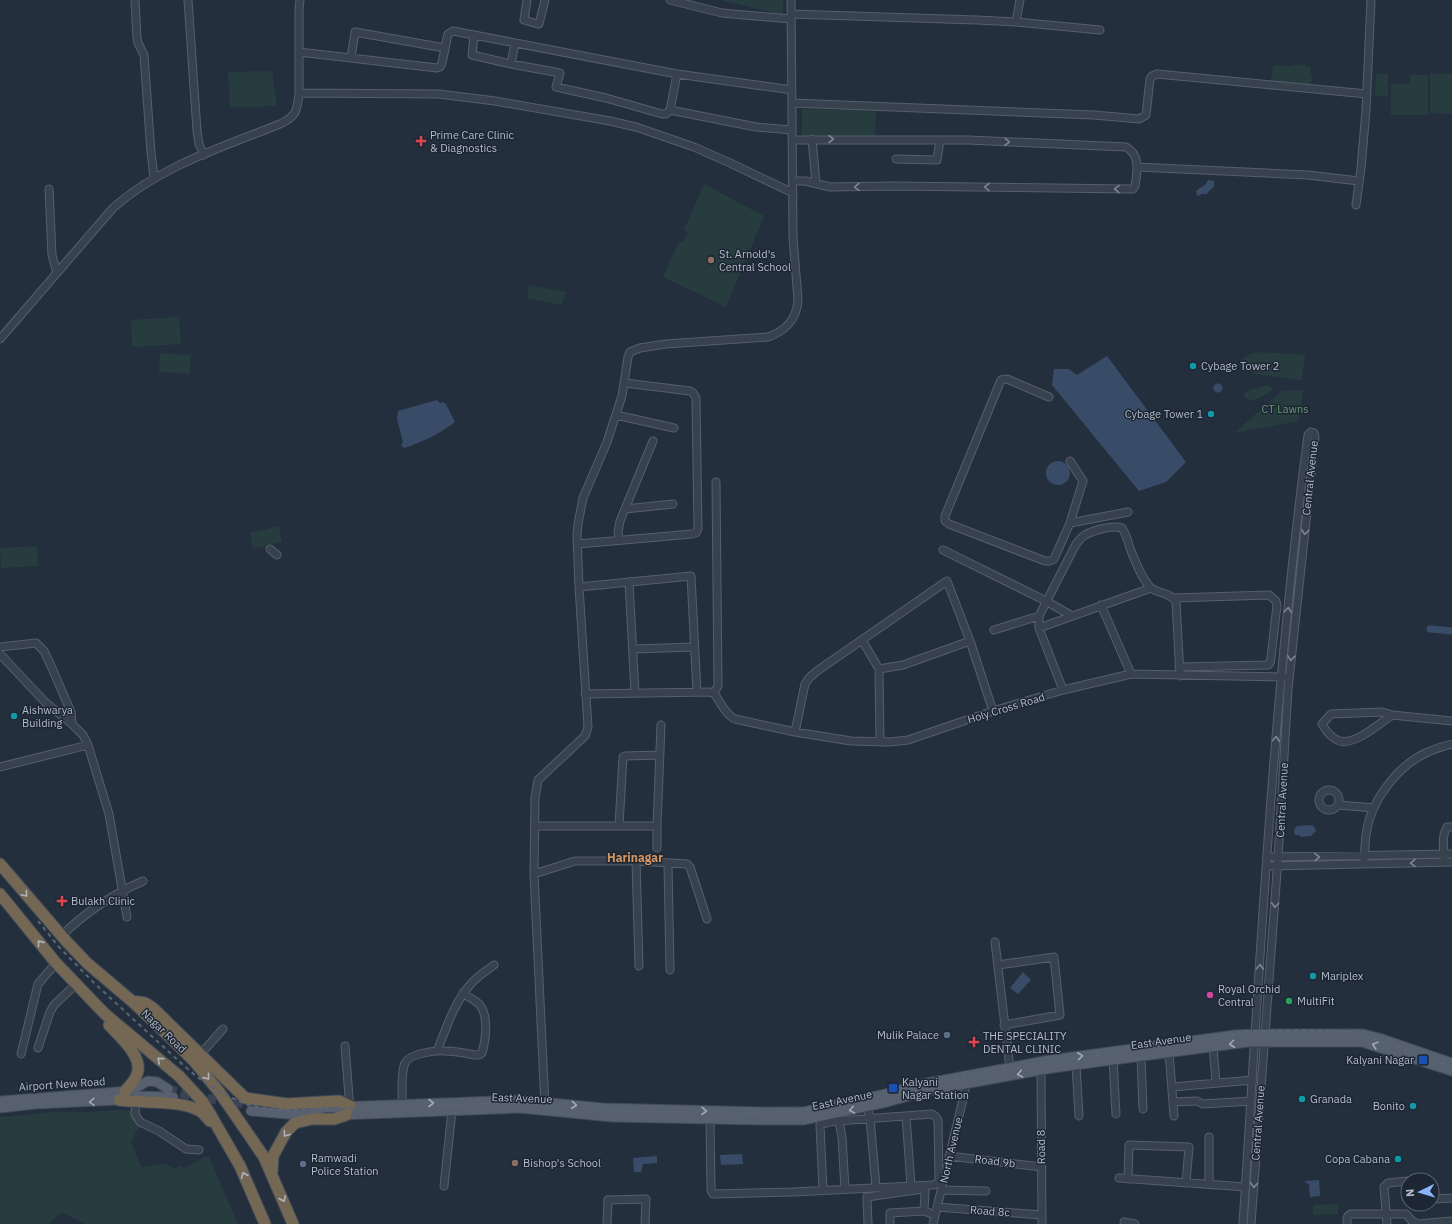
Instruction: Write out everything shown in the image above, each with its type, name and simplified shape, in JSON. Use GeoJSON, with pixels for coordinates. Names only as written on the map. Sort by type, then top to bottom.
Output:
{"type":"FeatureCollection","features":[{"type":"Feature","properties":{"kind":"highway","name":"Nagar Road"},"geometry":{"type":"LineString","coordinates":[[0,864],[61,936],[87,963],[133,1002],[145,1002],[150,1006],[197,1058],[264,1157],[293,1224]]}},
{"type":"Feature","properties":{"kind":"highway","name":"Nagar Road"},"geometry":{"type":"LineString","coordinates":[[0,894],[56,963],[76,984],[100,1008],[179,1076],[202,1101],[240,1166],[265,1224]]}},
{"type":"Feature","properties":{"kind":"highway"},"geometry":{"type":"LineString","coordinates":[[100,1008],[108,1024],[132,1050],[138,1067],[138,1073],[132,1084],[122,1096],[136,1102],[176,1105],[193,1108],[203,1114],[222,1134]]}},
{"type":"Feature","properties":{"kind":"highway"},"geometry":{"type":"LineString","coordinates":[[197,1058],[245,1098],[287,1104],[339,1101],[349,1112],[334,1119],[312,1119],[295,1123],[286,1132],[273,1156],[272,1174]]}},
{"type":"Feature","properties":{"kind":"main road","name":"East Avenue"},"geometry":{"type":"LineString","coordinates":[[251,1108],[349,1112],[520,1100],[607,1117],[785,1121],[803,1120],[866,1102],[917,1085],[1113,1060],[1260,1038],[1363,1034],[1452,1063]]}},
{"type":"Feature","properties":{"kind":"main road","name":"East Avenue"},"geometry":{"type":"LineString","coordinates":[[964,1080],[1010,1068],[1050,1060],[1235,1035],[1260,1038],[1362,1042],[1452,1071]]}},
{"type":"Feature","properties":{"kind":"main road"},"geometry":{"type":"LineString","coordinates":[[148,1081],[157,1082],[170,1093],[128,1097],[122,1096],[148,1081]]}},
{"type":"Feature","properties":{"kind":"main road","name":"Airport New Road"},"geometry":{"type":"LineString","coordinates":[[0,1101],[122,1096]]}},
{"type":"Feature","properties":{"kind":"main road","name":"Airport New Road"},"geometry":{"type":"LineString","coordinates":[[0,1108],[122,1096]]}},
{"type":"Feature","properties":{"kind":"main road","name":"East Avenue"},"geometry":{"type":"LineString","coordinates":[[402,1108],[452,1111],[545,1106],[785,1113],[866,1102]]}},
{"type":"Feature","properties":{"kind":"street"},"geometry":{"type":"LineString","coordinates":[[135,0],[137,38],[144,55],[150,152],[154,178]]}},
{"type":"Feature","properties":{"kind":"street"},"geometry":{"type":"LineString","coordinates":[[188,0],[197,131],[199,144],[204,155]]}},
{"type":"Feature","properties":{"kind":"street"},"geometry":{"type":"LineString","coordinates":[[0,339],[113,208],[124,198],[154,178],[292,118],[298,105],[299,93],[300,0]]}},
{"type":"Feature","properties":{"kind":"street"},"geometry":{"type":"LineString","coordinates":[[527,0],[524,20],[538,24],[541,21],[545,0]]}},
{"type":"Feature","properties":{"kind":"street"},"geometry":{"type":"LineString","coordinates":[[670,0],[722,13],[791,17],[930,17],[1016,22],[1100,30]]}},
{"type":"Feature","properties":{"kind":"street"},"geometry":{"type":"LineString","coordinates":[[545,1106],[534,874],[535,798],[538,780],[585,736],[588,727],[579,587],[578,544],[578,524],[583,498],[607,442],[616,415],[625,383],[630,352],[633,350],[666,344],[768,337],[781,331],[789,324],[798,308],[793,237],[791,0]]}},
{"type":"Feature","properties":{"kind":"street"},"geometry":{"type":"LineString","coordinates":[[1016,22],[1020,0]]}},
{"type":"Feature","properties":{"kind":"street"},"geometry":{"type":"LineString","coordinates":[[1356,205],[1367,94],[1371,0]]}},
{"type":"Feature","properties":{"kind":"street"},"geometry":{"type":"LineString","coordinates":[[299,52],[437,68],[440,67],[442,63],[448,34],[456,31],[677,74],[792,90]]}},
{"type":"Feature","properties":{"kind":"street"},"geometry":{"type":"LineString","coordinates":[[351,58],[356,32],[445,48]]}},
{"type":"Feature","properties":{"kind":"street"},"geometry":{"type":"LineString","coordinates":[[474,35],[472,55],[560,73],[556,87],[606,98],[662,114],[666,114],[670,110],[677,74]]}},
{"type":"Feature","properties":{"kind":"street"},"geometry":{"type":"LineString","coordinates":[[511,64],[515,43]]}},
{"type":"Feature","properties":{"kind":"street"},"geometry":{"type":"LineString","coordinates":[[792,103],[1094,115],[1138,119],[1146,115],[1150,79],[1152,76],[1157,74],[1367,94]]}},
{"type":"Feature","properties":{"kind":"street"},"geometry":{"type":"LineString","coordinates":[[299,93],[440,94],[495,100],[610,121],[636,127],[687,145],[793,192]]}},
{"type":"Feature","properties":{"kind":"street"},"geometry":{"type":"LineString","coordinates":[[670,110],[756,127],[792,130]]}},
{"type":"Feature","properties":{"kind":"street"},"geometry":{"type":"LineString","coordinates":[[812,139],[816,184]]}},
{"type":"Feature","properties":{"kind":"street"},"geometry":{"type":"LineString","coordinates":[[792,140],[940,140],[1126,147],[1132,150],[1135,155],[1137,167],[1135,186],[1133,189],[894,186],[830,187],[793,181]]}},
{"type":"Feature","properties":{"kind":"street"},"geometry":{"type":"LineString","coordinates":[[896,159],[937,160],[940,140]]}},
{"type":"Feature","properties":{"kind":"street"},"geometry":{"type":"LineString","coordinates":[[1137,167],[1308,175],[1359,180]]}},
{"type":"Feature","properties":{"kind":"street"},"geometry":{"type":"LineString","coordinates":[[49,189],[52,255],[57,273]]}},
{"type":"Feature","properties":{"kind":"street"},"geometry":{"type":"LineString","coordinates":[[1049,397],[1007,379],[1001,380],[945,516],[945,521],[949,524],[1046,561],[1054,559],[1070,523],[1083,481],[1070,461]]}},
{"type":"Feature","properties":{"kind":"street"},"geometry":{"type":"LineString","coordinates":[[578,544],[692,534],[698,529],[696,398],[690,391],[625,383]]}},
{"type":"Feature","properties":{"kind":"street"},"geometry":{"type":"LineString","coordinates":[[616,415],[674,428]]}},
{"type":"Feature","properties":{"kind":"street","name":"Central Avenue"},"geometry":{"type":"LineString","coordinates":[[1244,1224],[1252,1080],[1260,1038],[1278,866],[1290,677],[1315,437],[1314,433],[1311,432],[1308,435],[1298,514],[1281,677],[1266,866],[1260,1038],[1251,1224]]}},
{"type":"Feature","properties":{"kind":"street"},"geometry":{"type":"LineString","coordinates":[[619,540],[619,527],[625,509],[653,441]]}},
{"type":"Feature","properties":{"kind":"street"},"geometry":{"type":"LineString","coordinates":[[585,694],[696,692],[714,694],[718,686],[716,482]]}},
{"type":"Feature","properties":{"kind":"street"},"geometry":{"type":"LineString","coordinates":[[625,509],[672,504]]}},
{"type":"Feature","properties":{"kind":"street"},"geometry":{"type":"LineString","coordinates":[[1070,523],[1128,512]]}},
{"type":"Feature","properties":{"kind":"street"},"geometry":{"type":"LineString","coordinates":[[1298,514],[1307,515]]}},
{"type":"Feature","properties":{"kind":"street"},"geometry":{"type":"LineString","coordinates":[[1063,690],[1039,628],[1039,616],[1080,539],[1085,535],[1112,526],[1122,528],[1144,578],[1151,588],[1174,598],[1270,594],[1276,601],[1277,605],[1271,658],[1268,665],[1179,667]]}},
{"type":"Feature","properties":{"kind":"street"},"geometry":{"type":"LineString","coordinates":[[270,549],[277,555]]}},
{"type":"Feature","properties":{"kind":"street"},"geometry":{"type":"LineString","coordinates":[[943,550],[1046,601],[1072,616]]}},
{"type":"Feature","properties":{"kind":"street"},"geometry":{"type":"LineString","coordinates":[[1293,563],[1302,564]]}},
{"type":"Feature","properties":{"kind":"street"},"geometry":{"type":"LineString","coordinates":[[579,587],[691,576],[696,692]]}},
{"type":"Feature","properties":{"kind":"street"},"geometry":{"type":"LineString","coordinates":[[795,732],[802,693],[808,678],[947,581],[970,641],[993,711]]}},
{"type":"Feature","properties":{"kind":"street"},"geometry":{"type":"LineString","coordinates":[[629,582],[635,693]]}},
{"type":"Feature","properties":{"kind":"street"},"geometry":{"type":"LineString","coordinates":[[1039,628],[1151,588]]}},
{"type":"Feature","properties":{"kind":"street"},"geometry":{"type":"LineString","coordinates":[[1174,598],[1176,602],[1180,676]]}},
{"type":"Feature","properties":{"kind":"street"},"geometry":{"type":"LineString","coordinates":[[1101,606],[1131,674]]}},
{"type":"Feature","properties":{"kind":"street"},"geometry":{"type":"LineString","coordinates":[[994,630],[1039,616]]}},
{"type":"Feature","properties":{"kind":"street"},"geometry":{"type":"LineString","coordinates":[[862,640],[879,669],[880,742]]}},
{"type":"Feature","properties":{"kind":"street"},"geometry":{"type":"LineString","coordinates":[[879,669],[903,665],[970,641]]}},
{"type":"Feature","properties":{"kind":"street"},"geometry":{"type":"LineString","coordinates":[[0,647],[36,644],[41,647],[71,712],[72,724]]}},
{"type":"Feature","properties":{"kind":"street"},"geometry":{"type":"LineString","coordinates":[[633,649],[694,647]]}},
{"type":"Feature","properties":{"kind":"street"},"geometry":{"type":"LineString","coordinates":[[0,654],[45,702],[83,735],[88,745],[108,814],[127,917]]}},
{"type":"Feature","properties":{"kind":"street","name":"Holy Cross Road"},"geometry":{"type":"LineString","coordinates":[[714,694],[731,718],[795,732],[851,741],[880,742],[908,740],[993,711],[1063,690],[1131,674],[1290,677]]}},
{"type":"Feature","properties":{"kind":"street"},"geometry":{"type":"LineString","coordinates":[[1392,715],[1364,735],[1353,740],[1340,741],[1327,732],[1322,724],[1331,714],[1382,712],[1392,715],[1452,721]]}},
{"type":"Feature","properties":{"kind":"street"},"geometry":{"type":"LineString","coordinates":[[657,848],[661,725]]}},
{"type":"Feature","properties":{"kind":"street"},"geometry":{"type":"LineString","coordinates":[[1364,864],[1366,834],[1374,808],[1391,781],[1408,765],[1428,752],[1452,744]]}},
{"type":"Feature","properties":{"kind":"street"},"geometry":{"type":"LineString","coordinates":[[0,767],[88,745]]}},
{"type":"Feature","properties":{"kind":"street"},"geometry":{"type":"LineString","coordinates":[[619,826],[623,757],[659,755]]}},
{"type":"Feature","properties":{"kind":"street"},"geometry":{"type":"LineString","coordinates":[[1338,805],[1374,808]]}},
{"type":"Feature","properties":{"kind":"street"},"geometry":{"type":"LineString","coordinates":[[535,826],[657,826]]}},
{"type":"Feature","properties":{"kind":"street"},"geometry":{"type":"LineString","coordinates":[[1266,866],[1448,862],[1444,854],[1443,837],[1447,827],[1452,827]]}},
{"type":"Feature","properties":{"kind":"street"},"geometry":{"type":"LineString","coordinates":[[1267,858],[1452,854]]}},
{"type":"Feature","properties":{"kind":"street"},"geometry":{"type":"LineString","coordinates":[[534,874],[575,861],[636,861],[689,864],[707,919]]}},
{"type":"Feature","properties":{"kind":"street"},"geometry":{"type":"LineString","coordinates":[[636,861],[639,966]]}},
{"type":"Feature","properties":{"kind":"street"},"geometry":{"type":"LineString","coordinates":[[668,863],[670,970]]}},
{"type":"Feature","properties":{"kind":"street"},"geometry":{"type":"LineString","coordinates":[[61,936],[75,923],[122,890],[143,881]]}},
{"type":"Feature","properties":{"kind":"street"},"geometry":{"type":"LineString","coordinates":[[995,942],[1010,1068]]}},
{"type":"Feature","properties":{"kind":"street"},"geometry":{"type":"LineString","coordinates":[[998,965],[1054,956],[1060,1015],[1004,1024]]}},
{"type":"Feature","properties":{"kind":"street"},"geometry":{"type":"LineString","coordinates":[[21,1054],[38,984],[56,963]]}},
{"type":"Feature","properties":{"kind":"street"},"geometry":{"type":"LineString","coordinates":[[437,1051],[452,1014],[463,993],[471,984],[494,965]]}},
{"type":"Feature","properties":{"kind":"street"},"geometry":{"type":"LineString","coordinates":[[38,1048],[50,1012],[54,1005],[76,984]]}},
{"type":"Feature","properties":{"kind":"street"},"geometry":{"type":"LineString","coordinates":[[402,1108],[403,1070],[405,1062],[409,1058],[416,1055],[444,1050],[479,1055],[482,1053],[485,1014],[479,1004],[463,993]]}},
{"type":"Feature","properties":{"kind":"street"},"geometry":{"type":"LineString","coordinates":[[197,1058],[223,1029]]}},
{"type":"Feature","properties":{"kind":"street"},"geometry":{"type":"LineString","coordinates":[[346,1046],[349,1112]]}},
{"type":"Feature","properties":{"kind":"street"},"geometry":{"type":"LineString","coordinates":[[1213,1046],[1216,1083]]}},
{"type":"Feature","properties":{"kind":"street"},"geometry":{"type":"LineString","coordinates":[[1169,1052],[1174,1116]]}},
{"type":"Feature","properties":{"kind":"street"},"geometry":{"type":"LineString","coordinates":[[1141,1056],[1143,1109]]}},
{"type":"Feature","properties":{"kind":"street"},"geometry":{"type":"LineString","coordinates":[[1113,1060],[1116,1114]]}},
{"type":"Feature","properties":{"kind":"street"},"geometry":{"type":"LineString","coordinates":[[1076,1064],[1079,1116]]}},
{"type":"Feature","properties":{"kind":"street","name":"Road 8"},"geometry":{"type":"LineString","coordinates":[[1040,1070],[1042,1224]]}},
{"type":"Feature","properties":{"kind":"street","name":"North Avenue"},"geometry":{"type":"LineString","coordinates":[[933,1224],[965,1091],[964,1080]]}},
{"type":"Feature","properties":{"kind":"street"},"geometry":{"type":"LineString","coordinates":[[1172,1086],[1252,1080]]}},
{"type":"Feature","properties":{"kind":"street"},"geometry":{"type":"LineString","coordinates":[[1173,1102],[1197,1101],[1204,1104],[1251,1102]]}},
{"type":"Feature","properties":{"kind":"street"},"geometry":{"type":"LineString","coordinates":[[136,1102],[135,1114],[140,1122],[159,1131],[186,1149],[199,1150]]}},
{"type":"Feature","properties":{"kind":"street"},"geometry":{"type":"LineString","coordinates":[[866,1102],[870,1118],[876,1188]]}},
{"type":"Feature","properties":{"kind":"street"},"geometry":{"type":"LineString","coordinates":[[444,1186],[452,1111]]}},
{"type":"Feature","properties":{"kind":"street"},"geometry":{"type":"LineString","coordinates":[[710,1119],[711,1190],[713,1194],[823,1190],[844,1189],[876,1188],[933,1185],[938,1183],[939,1179],[938,1120],[932,1114],[870,1118],[823,1124],[820,1126],[823,1190]]}},
{"type":"Feature","properties":{"kind":"street"},"geometry":{"type":"LineString","coordinates":[[906,1116],[911,1186]]}},
{"type":"Feature","properties":{"kind":"street"},"geometry":{"type":"LineString","coordinates":[[839,1121],[842,1137],[844,1189]]}},
{"type":"Feature","properties":{"kind":"street"},"geometry":{"type":"LineString","coordinates":[[1209,1137],[1209,1184]]}},
{"type":"Feature","properties":{"kind":"street"},"geometry":{"type":"LineString","coordinates":[[1128,1179],[1129,1145],[1189,1147],[1186,1183]]}},
{"type":"Feature","properties":{"kind":"street","name":"Road 9b"},"geometry":{"type":"LineString","coordinates":[[949,1156],[1042,1167]]}},
{"type":"Feature","properties":{"kind":"street"},"geometry":{"type":"LineString","coordinates":[[1120,1178],[1246,1187]]}},
{"type":"Feature","properties":{"kind":"street"},"geometry":{"type":"LineString","coordinates":[[1387,1224],[1384,1187],[1385,1184],[1388,1183],[1400,1182]]}},
{"type":"Feature","properties":{"kind":"street"},"geometry":{"type":"LineString","coordinates":[[868,1224],[867,1197],[923,1189],[925,1192],[924,1211],[890,1213],[890,1224]]}},
{"type":"Feature","properties":{"kind":"street"},"geometry":{"type":"LineString","coordinates":[[941,1190],[986,1191]]}},
{"type":"Feature","properties":{"kind":"street"},"geometry":{"type":"LineString","coordinates":[[1440,1199],[1452,1198]]}},
{"type":"Feature","properties":{"kind":"street"},"geometry":{"type":"LineString","coordinates":[[607,1224],[608,1200],[646,1199],[645,1224]]}},
{"type":"Feature","properties":{"kind":"street","name":"Road 8c"},"geometry":{"type":"LineString","coordinates":[[924,1211],[1042,1215]]}},
{"type":"Feature","properties":{"kind":"street"},"geometry":{"type":"LineString","coordinates":[[1347,1224],[1347,1218],[1351,1214],[1406,1214],[1412,1221],[1418,1224],[1450,1222]]}},
{"type":"Feature","properties":{"kind":"street"},"geometry":{"type":"LineString","coordinates":[[1124,1222],[1135,1224]]}},
{"type":"Feature","properties":{"kind":"green space"},"geometry":{"type":"Polygon","coordinates":[[[721,0],[783,0],[783,15],[721,0]]]}},
{"type":"Feature","properties":{"kind":"green space"},"geometry":{"type":"Polygon","coordinates":[[[1305,64],[1305,67],[1311,67],[1311,84],[1304,85],[1271,82],[1273,65],[1292,66],[1305,64]]]}},
{"type":"Feature","properties":{"kind":"green space"},"geometry":{"type":"Polygon","coordinates":[[[272,71],[277,106],[230,107],[228,72],[272,71]]]}},
{"type":"Feature","properties":{"kind":"green space"},"geometry":{"type":"Polygon","coordinates":[[[1388,73],[1388,97],[1375,96],[1376,74],[1388,73]]]}},
{"type":"Feature","properties":{"kind":"green space"},"geometry":{"type":"Polygon","coordinates":[[[1452,73],[1452,114],[1430,113],[1430,74],[1452,73]]]}},
{"type":"Feature","properties":{"kind":"green space"},"geometry":{"type":"Polygon","coordinates":[[[1410,75],[1428,75],[1428,115],[1391,115],[1391,84],[1410,84],[1410,75]]]}},
{"type":"Feature","properties":{"kind":"green space"},"geometry":{"type":"Polygon","coordinates":[[[802,109],[876,111],[875,136],[802,138],[802,109]]]}},
{"type":"Feature","properties":{"kind":"green space"},"geometry":{"type":"Polygon","coordinates":[[[704,184],[764,216],[726,307],[663,277],[679,241],[683,243],[688,232],[684,230],[704,184]]]}},
{"type":"Feature","properties":{"kind":"green space"},"geometry":{"type":"Polygon","coordinates":[[[529,285],[566,292],[562,305],[527,298],[529,285]]]}},
{"type":"Feature","properties":{"kind":"green space"},"geometry":{"type":"Polygon","coordinates":[[[179,317],[181,344],[132,347],[131,320],[179,317]]]}},
{"type":"Feature","properties":{"kind":"green space","name":"CT Lawns"},"geometry":{"type":"Polygon","coordinates":[[[1262,352],[1305,355],[1302,380],[1255,374],[1248,370],[1243,359],[1250,354],[1262,352]]]}},
{"type":"Feature","properties":{"kind":"green space"},"geometry":{"type":"Polygon","coordinates":[[[160,353],[191,355],[190,374],[159,372],[160,353]]]}},
{"type":"Feature","properties":{"kind":"green space","name":"CT Lawns"},"geometry":{"type":"Polygon","coordinates":[[[1268,385],[1273,389],[1256,399],[1249,401],[1243,394],[1250,390],[1268,385]]]}},
{"type":"Feature","properties":{"kind":"green space","name":"CT Lawns"},"geometry":{"type":"Polygon","coordinates":[[[1303,390],[1299,421],[1234,433],[1282,391],[1303,390]]]}},
{"type":"Feature","properties":{"kind":"green space"},"geometry":{"type":"Polygon","coordinates":[[[279,526],[282,542],[253,548],[250,533],[279,526]]]}},
{"type":"Feature","properties":{"kind":"green space"},"geometry":{"type":"Polygon","coordinates":[[[37,546],[38,566],[1,568],[0,548],[37,546]]]}},
{"type":"Feature","properties":{"kind":"green space"},"geometry":{"type":"Polygon","coordinates":[[[131,1110],[141,1125],[131,1141],[141,1167],[165,1164],[174,1169],[179,1166],[184,1168],[204,1157],[209,1157],[238,1224],[86,1224],[62,1213],[48,1224],[0,1224],[0,1117],[53,1112],[131,1110]]]}},
{"type":"Feature","properties":{"kind":"green space"},"geometry":{"type":"Polygon","coordinates":[[[1338,1204],[1338,1214],[1313,1215],[1313,1205],[1338,1204]]]}},
{"type":"Feature","properties":{"kind":"water"},"geometry":{"type":"Polygon","coordinates":[[[1208,180],[1214,181],[1214,187],[1207,194],[1201,194],[1200,196],[1197,195],[1197,190],[1205,185],[1208,180]]]}},
{"type":"Feature","properties":{"kind":"water"},"geometry":{"type":"Polygon","coordinates":[[[1107,356],[1186,462],[1166,482],[1139,491],[1052,385],[1054,369],[1069,369],[1077,375],[1107,356]]]}},
{"type":"Feature","properties":{"kind":"water"},"geometry":{"type":"Polygon","coordinates":[[[1216,384],[1220,384],[1222,388],[1220,392],[1216,392],[1214,390],[1214,386],[1216,384]]]}},
{"type":"Feature","properties":{"kind":"water"},"geometry":{"type":"Polygon","coordinates":[[[437,400],[440,403],[443,402],[446,404],[455,422],[431,437],[404,448],[401,445],[403,442],[397,419],[398,411],[437,400]]]}},
{"type":"Feature","properties":{"kind":"water"},"geometry":{"type":"Polygon","coordinates":[[[1058,461],[1067,464],[1070,473],[1067,482],[1058,485],[1049,482],[1046,473],[1049,464],[1058,461]]]}},
{"type":"Feature","properties":{"kind":"water"},"geometry":{"type":"Polygon","coordinates":[[[1312,825],[1316,831],[1311,836],[1301,837],[1299,835],[1295,835],[1294,830],[1297,826],[1312,825]]]}},
{"type":"Feature","properties":{"kind":"water"},"geometry":{"type":"Polygon","coordinates":[[[1023,972],[1031,980],[1018,994],[1010,988],[1023,972]]]}},
{"type":"Feature","properties":{"kind":"water"},"geometry":{"type":"Polygon","coordinates":[[[742,1154],[743,1164],[721,1165],[720,1155],[742,1154]]]}},
{"type":"Feature","properties":{"kind":"water"},"geometry":{"type":"Polygon","coordinates":[[[657,1156],[657,1163],[643,1164],[641,1172],[634,1172],[633,1158],[657,1156]]]}},
{"type":"Feature","properties":{"kind":"water"},"geometry":{"type":"Polygon","coordinates":[[[1319,1180],[1320,1196],[1310,1197],[1309,1184],[1305,1181],[1319,1180]]]}},
{"type":"Feature","properties":{"kind":"waterway"},"geometry":{"type":"LineString","coordinates":[[1430,629],[1452,631]]}},
{"type":"Feature","properties":{"kind":"tunnel"},"geometry":{"type":"LineString","coordinates":[[168,1089],[191,1096],[252,1105]]}},
{"type":"Feature","properties":{"kind":"railway"},"geometry":{"type":"LineString","coordinates":[[38,921],[58,946],[93,982],[197,1077],[223,1094],[248,1105],[275,1110],[516,1103],[610,1111],[759,1113],[828,1108],[862,1101],[917,1086],[1050,1062],[1262,1031],[1302,1030],[1355,1032],[1452,1067]]}},
{"type":"Feature","properties":{"kind":"railway"},"geometry":{"type":"LineString","coordinates":[[1260,1038],[1324,1036]]}},
{"type":"Feature","properties":{"kind":"place","name":"Prime Care Clinic & Diagnostics"},"geometry":{"type":"Point","coordinates":[421,141]}},
{"type":"Feature","properties":{"kind":"place","name":"St. Arnold's Central School"},"geometry":{"type":"Point","coordinates":[711,260]}},
{"type":"Feature","properties":{"kind":"place","name":"Cybage Tower 2"},"geometry":{"type":"Point","coordinates":[1193,366]}},
{"type":"Feature","properties":{"kind":"place","name":"Cybage Tower 1"},"geometry":{"type":"Point","coordinates":[1211,414]}},
{"type":"Feature","properties":{"kind":"place","name":"Aishwarya Building"},"geometry":{"type":"Point","coordinates":[14,716]}},
{"type":"Feature","properties":{"kind":"place","name":"Bulakh Clinic"},"geometry":{"type":"Point","coordinates":[62,901]}},
{"type":"Feature","properties":{"kind":"place","name":"Mariplex"},"geometry":{"type":"Point","coordinates":[1313,976]}},
{"type":"Feature","properties":{"kind":"place","name":"Royal Orchid Central"},"geometry":{"type":"Point","coordinates":[1210,995]}},
{"type":"Feature","properties":{"kind":"place","name":"MultiFit"},"geometry":{"type":"Point","coordinates":[1289,1001]}},
{"type":"Feature","properties":{"kind":"place","name":"Mulik Palace"},"geometry":{"type":"Point","coordinates":[947,1035]}},
{"type":"Feature","properties":{"kind":"place","name":"THE SPECIALITY DENTAL CLINIC"},"geometry":{"type":"Point","coordinates":[974,1042]}},
{"type":"Feature","properties":{"kind":"place","name":"Kalyani Nagar"},"geometry":{"type":"Point","coordinates":[1423,1060]}},
{"type":"Feature","properties":{"kind":"place","name":"Kalyani Nagar Station"},"geometry":{"type":"Point","coordinates":[893,1088]}},
{"type":"Feature","properties":{"kind":"place","name":"Granada"},"geometry":{"type":"Point","coordinates":[1302,1099]}},
{"type":"Feature","properties":{"kind":"place","name":"Bonito"},"geometry":{"type":"Point","coordinates":[1413,1106]}},
{"type":"Feature","properties":{"kind":"place","name":"Copa Cabana"},"geometry":{"type":"Point","coordinates":[1398,1159]}},
{"type":"Feature","properties":{"kind":"place","name":"Bishop's School"},"geometry":{"type":"Point","coordinates":[515,1163]}},
{"type":"Feature","properties":{"kind":"place","name":"Ramwadi Police Station"},"geometry":{"type":"Point","coordinates":[303,1164]}},
{"type":"Feature","properties":{"kind":"district","name":"Harinagar"},"geometry":{"type":"Point","coordinates":[635,857]}}]}
